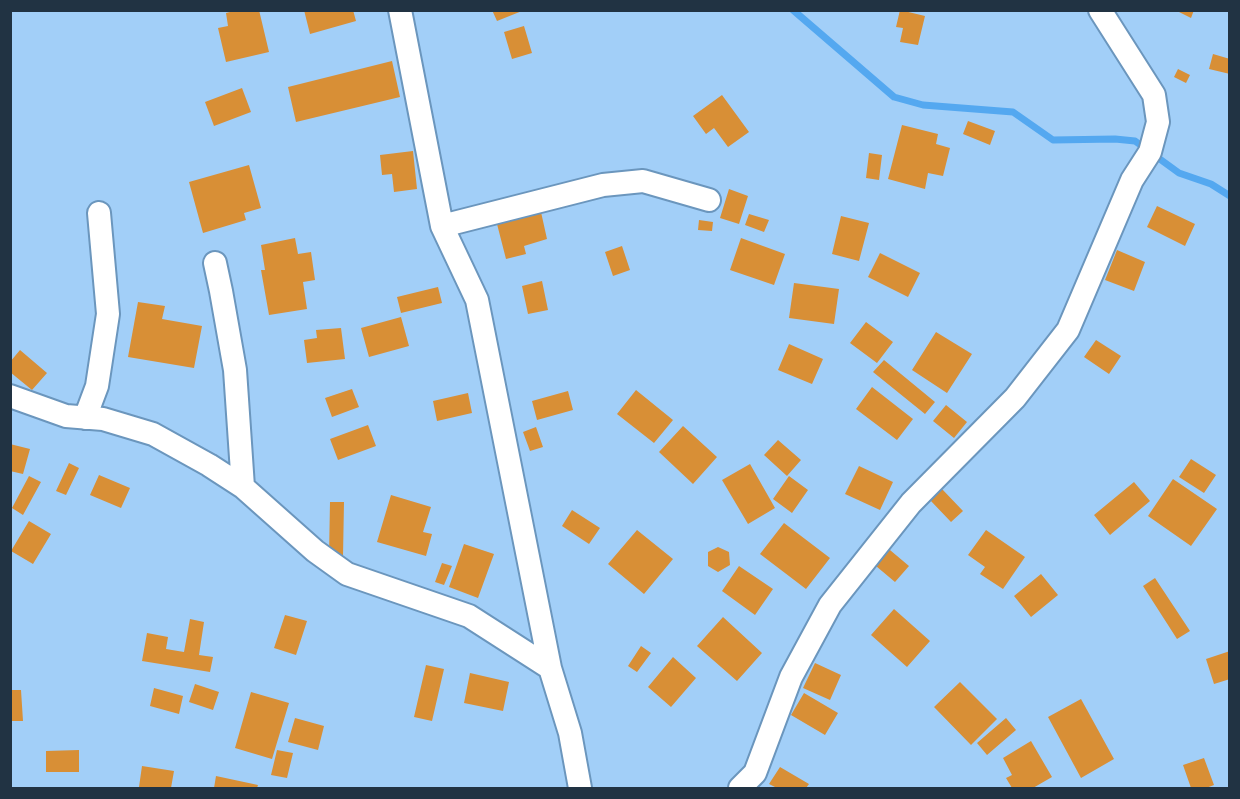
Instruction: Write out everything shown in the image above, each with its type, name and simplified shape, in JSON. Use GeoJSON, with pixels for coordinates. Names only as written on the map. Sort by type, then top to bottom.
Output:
{"type":"FeatureCollection","features":[{"type":"Feature","properties":{"kind":"street"},"geometry":{"type":"LineString","coordinates":[[400,10],[442,226],[477,300],[550,668],[570,734],[580,789]]}},
{"type":"Feature","properties":{"kind":"street"},"geometry":{"type":"LineString","coordinates":[[740,789],[755,773],[791,677],[830,605],[911,503],[1015,398],[1068,330],[1132,180],[1150,152],[1158,122],[1154,96],[1100,10]]}},
{"type":"Feature","properties":{"kind":"street"},"geometry":{"type":"LineString","coordinates":[[442,226],[603,185],[643,181],[709,200]]}},
{"type":"Feature","properties":{"kind":"street"},"geometry":{"type":"LineString","coordinates":[[85,418],[97,386],[108,314],[99,213]]}},
{"type":"Feature","properties":{"kind":"street"},"geometry":{"type":"LineString","coordinates":[[214,263],[235,370],[243,487]]}},
{"type":"Feature","properties":{"kind":"street"},"geometry":{"type":"LineString","coordinates":[[10,396],[66,416],[103,419],[153,434],[243,487],[315,551],[347,574],[469,616],[550,668]]}},
{"type":"Feature","properties":{"kind":"building"},"geometry":{"type":"Polygon","coordinates":[[[238,10],[259,10],[269,52],[226,62],[218,28],[228,26],[226,13],[238,10]]]}},
{"type":"Feature","properties":{"kind":"building"},"geometry":{"type":"Polygon","coordinates":[[[304,10],[353,10],[356,21],[310,34],[304,10]]]}},
{"type":"Feature","properties":{"kind":"building"},"geometry":{"type":"Polygon","coordinates":[[[492,10],[522,10],[522,11],[497,21],[492,10]]]}},
{"type":"Feature","properties":{"kind":"building"},"geometry":{"type":"Polygon","coordinates":[[[900,10],[925,16],[918,45],[900,42],[903,28],[896,27],[900,10]]]}},
{"type":"Feature","properties":{"kind":"building"},"geometry":{"type":"Polygon","coordinates":[[[1175,10],[1194,10],[1191,18],[1175,10]]]}},
{"type":"Feature","properties":{"kind":"building"},"geometry":{"type":"Polygon","coordinates":[[[524,26],[532,53],[512,59],[504,32],[524,26]]]}},
{"type":"Feature","properties":{"kind":"building"},"geometry":{"type":"Polygon","coordinates":[[[1213,54],[1230,59],[1230,74],[1209,69],[1213,54]]]}},
{"type":"Feature","properties":{"kind":"building"},"geometry":{"type":"Polygon","coordinates":[[[392,61],[400,97],[296,122],[288,87],[392,61]]]}},
{"type":"Feature","properties":{"kind":"building"},"geometry":{"type":"Polygon","coordinates":[[[1178,69],[1190,75],[1186,83],[1174,77],[1178,69]]]}},
{"type":"Feature","properties":{"kind":"building"},"geometry":{"type":"Polygon","coordinates":[[[242,88],[251,112],[214,126],[205,102],[242,88]]]}},
{"type":"Feature","properties":{"kind":"building"},"geometry":{"type":"Polygon","coordinates":[[[722,95],[749,132],[728,147],[714,128],[706,134],[693,116],[722,95]]]}},
{"type":"Feature","properties":{"kind":"building"},"geometry":{"type":"Polygon","coordinates":[[[968,121],[995,131],[990,145],[963,134],[968,121]]]}},
{"type":"Feature","properties":{"kind":"building"},"geometry":{"type":"Polygon","coordinates":[[[902,125],[938,134],[936,144],[950,148],[943,176],[928,173],[925,189],[888,179],[902,125]]]}},
{"type":"Feature","properties":{"kind":"building"},"geometry":{"type":"Polygon","coordinates":[[[413,151],[417,189],[394,192],[392,174],[382,175],[380,155],[413,151]]]}},
{"type":"Feature","properties":{"kind":"building"},"geometry":{"type":"Polygon","coordinates":[[[869,153],[882,155],[879,180],[866,178],[869,153]]]}},
{"type":"Feature","properties":{"kind":"building"},"geometry":{"type":"Polygon","coordinates":[[[249,165],[261,208],[244,213],[246,220],[203,233],[189,182],[249,165]]]}},
{"type":"Feature","properties":{"kind":"building"},"geometry":{"type":"Polygon","coordinates":[[[729,189],[748,196],[739,224],[720,218],[729,189]]]}},
{"type":"Feature","properties":{"kind":"building"},"geometry":{"type":"Polygon","coordinates":[[[1157,206],[1195,224],[1185,246],[1147,227],[1157,206]]]}},
{"type":"Feature","properties":{"kind":"building"},"geometry":{"type":"Polygon","coordinates":[[[541,212],[547,239],[524,246],[526,254],[506,259],[497,224],[541,212]]]}},
{"type":"Feature","properties":{"kind":"building"},"geometry":{"type":"Polygon","coordinates":[[[749,214],[769,220],[764,232],[745,225],[749,214]]]}},
{"type":"Feature","properties":{"kind":"building"},"geometry":{"type":"Polygon","coordinates":[[[841,216],[869,223],[859,261],[832,254],[841,216]]]}},
{"type":"Feature","properties":{"kind":"building"},"geometry":{"type":"Polygon","coordinates":[[[699,220],[713,222],[712,231],[698,230],[699,220]]]}},
{"type":"Feature","properties":{"kind":"building"},"geometry":{"type":"Polygon","coordinates":[[[295,238],[298,254],[311,252],[315,280],[303,282],[307,309],[269,315],[261,270],[265,270],[261,245],[295,238]]]}},
{"type":"Feature","properties":{"kind":"building"},"geometry":{"type":"Polygon","coordinates":[[[741,238],[785,254],[774,285],[730,270],[741,238]]]}},
{"type":"Feature","properties":{"kind":"building"},"geometry":{"type":"Polygon","coordinates":[[[622,246],[630,270],[613,276],[605,252],[622,246]]]}},
{"type":"Feature","properties":{"kind":"building"},"geometry":{"type":"Polygon","coordinates":[[[1117,250],[1145,262],[1134,291],[1105,280],[1117,250]]]}},
{"type":"Feature","properties":{"kind":"building"},"geometry":{"type":"Polygon","coordinates":[[[880,253],[920,273],[908,297],[868,277],[880,253]]]}},
{"type":"Feature","properties":{"kind":"building"},"geometry":{"type":"Polygon","coordinates":[[[542,281],[548,310],[528,314],[522,286],[542,281]]]}},
{"type":"Feature","properties":{"kind":"building"},"geometry":{"type":"Polygon","coordinates":[[[794,283],[839,289],[834,324],[789,318],[794,283]]]}},
{"type":"Feature","properties":{"kind":"building"},"geometry":{"type":"Polygon","coordinates":[[[438,287],[442,303],[401,313],[397,297],[438,287]]]}},
{"type":"Feature","properties":{"kind":"building"},"geometry":{"type":"Polygon","coordinates":[[[138,302],[165,306],[162,319],[202,326],[194,368],[128,357],[138,302]]]}},
{"type":"Feature","properties":{"kind":"building"},"geometry":{"type":"Polygon","coordinates":[[[401,317],[409,346],[369,357],[361,328],[401,317]]]}},
{"type":"Feature","properties":{"kind":"building"},"geometry":{"type":"Polygon","coordinates":[[[866,322],[893,342],[877,363],[850,343],[866,322]]]}},
{"type":"Feature","properties":{"kind":"building"},"geometry":{"type":"Polygon","coordinates":[[[341,328],[345,359],[307,363],[304,340],[317,338],[316,330],[341,328]]]}},
{"type":"Feature","properties":{"kind":"building"},"geometry":{"type":"Polygon","coordinates":[[[936,332],[972,354],[947,393],[912,370],[936,332]]]}},
{"type":"Feature","properties":{"kind":"building"},"geometry":{"type":"Polygon","coordinates":[[[1096,340],[1121,356],[1109,374],[1084,357],[1096,340]]]}},
{"type":"Feature","properties":{"kind":"building"},"geometry":{"type":"Polygon","coordinates":[[[789,344],[823,359],[812,384],[778,370],[789,344]]]}},
{"type":"Feature","properties":{"kind":"building"},"geometry":{"type":"Polygon","coordinates":[[[20,350],[47,373],[32,390],[10,372],[10,362],[20,350]]]}},
{"type":"Feature","properties":{"kind":"building"},"geometry":{"type":"Polygon","coordinates":[[[884,360],[935,402],[925,414],[873,372],[884,360]]]}},
{"type":"Feature","properties":{"kind":"building"},"geometry":{"type":"Polygon","coordinates":[[[872,387],[913,419],[897,440],[856,409],[872,387]]]}},
{"type":"Feature","properties":{"kind":"building"},"geometry":{"type":"Polygon","coordinates":[[[352,389],[359,407],[332,417],[325,398],[352,389]]]}},
{"type":"Feature","properties":{"kind":"building"},"geometry":{"type":"Polygon","coordinates":[[[636,390],[673,420],[654,443],[617,414],[636,390]]]}},
{"type":"Feature","properties":{"kind":"building"},"geometry":{"type":"Polygon","coordinates":[[[568,391],[573,410],[537,420],[532,401],[568,391]]]}},
{"type":"Feature","properties":{"kind":"building"},"geometry":{"type":"Polygon","coordinates":[[[468,393],[472,413],[437,421],[433,401],[468,393]]]}},
{"type":"Feature","properties":{"kind":"building"},"geometry":{"type":"Polygon","coordinates":[[[946,405],[967,422],[954,438],[933,421],[946,405]]]}},
{"type":"Feature","properties":{"kind":"building"},"geometry":{"type":"Polygon","coordinates":[[[368,425],[376,446],[338,460],[330,439],[368,425]]]}},
{"type":"Feature","properties":{"kind":"building"},"geometry":{"type":"Polygon","coordinates":[[[683,426],[717,457],[693,484],[659,452],[683,426]]]}},
{"type":"Feature","properties":{"kind":"building"},"geometry":{"type":"Polygon","coordinates":[[[536,427],[543,447],[530,451],[523,432],[536,427]]]}},
{"type":"Feature","properties":{"kind":"building"},"geometry":{"type":"Polygon","coordinates":[[[778,440],[801,460],[787,476],[764,455],[778,440]]]}},
{"type":"Feature","properties":{"kind":"building"},"geometry":{"type":"Polygon","coordinates":[[[10,444],[30,449],[23,474],[10,471],[10,444]]]}},
{"type":"Feature","properties":{"kind":"building"},"geometry":{"type":"Polygon","coordinates":[[[1191,459],[1216,475],[1204,493],[1179,477],[1191,459]]]}},
{"type":"Feature","properties":{"kind":"building"},"geometry":{"type":"Polygon","coordinates":[[[69,463],[79,468],[66,495],[56,491],[69,463]]]}},
{"type":"Feature","properties":{"kind":"building"},"geometry":{"type":"Polygon","coordinates":[[[750,464],[775,508],[748,524],[722,480],[750,464]]]}},
{"type":"Feature","properties":{"kind":"building"},"geometry":{"type":"Polygon","coordinates":[[[859,466],[893,482],[880,510],[845,494],[859,466]]]}},
{"type":"Feature","properties":{"kind":"building"},"geometry":{"type":"Polygon","coordinates":[[[99,475],[130,488],[121,508],[90,495],[99,475]]]}},
{"type":"Feature","properties":{"kind":"building"},"geometry":{"type":"Polygon","coordinates":[[[29,476],[41,482],[23,515],[12,508],[29,476]]]}},
{"type":"Feature","properties":{"kind":"building"},"geometry":{"type":"Polygon","coordinates":[[[789,476],[808,490],[792,513],[773,499],[789,476]]]}},
{"type":"Feature","properties":{"kind":"building"},"geometry":{"type":"Polygon","coordinates":[[[1173,479],[1217,509],[1191,546],[1148,516],[1173,479]]]}},
{"type":"Feature","properties":{"kind":"building"},"geometry":{"type":"Polygon","coordinates":[[[1134,482],[1150,501],[1110,535],[1094,515],[1134,482]]]}},
{"type":"Feature","properties":{"kind":"building"},"geometry":{"type":"Polygon","coordinates":[[[942,489],[963,511],[951,522],[930,500],[942,489]]]}},
{"type":"Feature","properties":{"kind":"building"},"geometry":{"type":"Polygon","coordinates":[[[391,495],[431,507],[423,532],[432,534],[426,556],[377,542],[391,495]]]}},
{"type":"Feature","properties":{"kind":"building"},"geometry":{"type":"Polygon","coordinates":[[[330,502],[344,502],[343,556],[329,556],[330,502]]]}},
{"type":"Feature","properties":{"kind":"building"},"geometry":{"type":"Polygon","coordinates":[[[572,510],[600,528],[589,544],[562,526],[572,510]]]}},
{"type":"Feature","properties":{"kind":"building"},"geometry":{"type":"Polygon","coordinates":[[[29,521],[51,534],[33,564],[11,551],[29,521]]]}},
{"type":"Feature","properties":{"kind":"building"},"geometry":{"type":"Polygon","coordinates":[[[784,523],[830,558],[806,589],[760,554],[784,523]]]}},
{"type":"Feature","properties":{"kind":"building"},"geometry":{"type":"Polygon","coordinates":[[[637,530],[673,559],[644,594],[608,564],[637,530]]]}},
{"type":"Feature","properties":{"kind":"building"},"geometry":{"type":"Polygon","coordinates":[[[986,530],[1025,557],[1003,589],[980,574],[985,567],[968,555],[986,530]]]}},
{"type":"Feature","properties":{"kind":"building"},"geometry":{"type":"Polygon","coordinates":[[[464,544],[494,554],[478,598],[449,587],[464,544]]]}},
{"type":"Feature","properties":{"kind":"building"},"geometry":{"type":"Polygon","coordinates":[[[884,545],[909,566],[895,582],[870,561],[884,545]]]}},
{"type":"Feature","properties":{"kind":"building"},"geometry":{"type":"Polygon","coordinates":[[[718,547],[729,552],[730,565],[718,572],[708,566],[708,552],[718,547]]]}},
{"type":"Feature","properties":{"kind":"building"},"geometry":{"type":"Polygon","coordinates":[[[442,563],[452,566],[444,585],[435,582],[442,563]]]}},
{"type":"Feature","properties":{"kind":"building"},"geometry":{"type":"Polygon","coordinates":[[[739,566],[773,589],[755,615],[722,591],[739,566]]]}},
{"type":"Feature","properties":{"kind":"building"},"geometry":{"type":"Polygon","coordinates":[[[1041,574],[1058,595],[1031,617],[1014,596],[1041,574]]]}},
{"type":"Feature","properties":{"kind":"building"},"geometry":{"type":"Polygon","coordinates":[[[1155,578],[1190,631],[1177,639],[1143,586],[1155,578]]]}},
{"type":"Feature","properties":{"kind":"building"},"geometry":{"type":"Polygon","coordinates":[[[894,609],[930,641],[907,667],[871,635],[894,609]]]}},
{"type":"Feature","properties":{"kind":"building"},"geometry":{"type":"Polygon","coordinates":[[[285,615],[307,621],[296,655],[274,648],[285,615]]]}},
{"type":"Feature","properties":{"kind":"building"},"geometry":{"type":"Polygon","coordinates":[[[723,617],[762,653],[737,681],[697,646],[723,617]]]}},
{"type":"Feature","properties":{"kind":"building"},"geometry":{"type":"Polygon","coordinates":[[[190,619],[204,622],[199,655],[213,657],[210,672],[142,661],[147,633],[168,637],[166,649],[184,652],[190,619]]]}},
{"type":"Feature","properties":{"kind":"building"},"geometry":{"type":"Polygon","coordinates":[[[641,646],[651,653],[637,672],[628,666],[641,646]]]}},
{"type":"Feature","properties":{"kind":"building"},"geometry":{"type":"Polygon","coordinates":[[[1230,651],[1230,679],[1214,684],[1206,659],[1230,651]]]}},
{"type":"Feature","properties":{"kind":"building"},"geometry":{"type":"Polygon","coordinates":[[[673,657],[696,678],[671,707],[648,687],[673,657]]]}},
{"type":"Feature","properties":{"kind":"building"},"geometry":{"type":"Polygon","coordinates":[[[815,663],[841,675],[830,700],[803,688],[815,663]]]}},
{"type":"Feature","properties":{"kind":"building"},"geometry":{"type":"Polygon","coordinates":[[[426,665],[444,669],[432,721],[414,717],[426,665]]]}},
{"type":"Feature","properties":{"kind":"building"},"geometry":{"type":"Polygon","coordinates":[[[470,673],[509,682],[503,711],[464,703],[470,673]]]}},
{"type":"Feature","properties":{"kind":"building"},"geometry":{"type":"Polygon","coordinates":[[[960,682],[997,719],[971,745],[934,707],[960,682]]]}},
{"type":"Feature","properties":{"kind":"building"},"geometry":{"type":"Polygon","coordinates":[[[195,684],[219,692],[213,710],[189,702],[195,684]]]}},
{"type":"Feature","properties":{"kind":"building"},"geometry":{"type":"Polygon","coordinates":[[[154,688],[183,696],[179,714],[150,706],[154,688]]]}},
{"type":"Feature","properties":{"kind":"building"},"geometry":{"type":"Polygon","coordinates":[[[10,690],[21,690],[23,721],[10,721],[10,690]]]}},
{"type":"Feature","properties":{"kind":"building"},"geometry":{"type":"Polygon","coordinates":[[[251,692],[289,703],[272,759],[235,748],[251,692]]]}},
{"type":"Feature","properties":{"kind":"building"},"geometry":{"type":"Polygon","coordinates":[[[804,693],[838,713],[825,735],[791,715],[804,693]]]}},
{"type":"Feature","properties":{"kind":"building"},"geometry":{"type":"Polygon","coordinates":[[[1081,699],[1114,759],[1081,778],[1048,717],[1081,699]]]}},
{"type":"Feature","properties":{"kind":"building"},"geometry":{"type":"Polygon","coordinates":[[[295,718],[324,726],[318,750],[288,742],[295,718]]]}},
{"type":"Feature","properties":{"kind":"building"},"geometry":{"type":"Polygon","coordinates":[[[1006,718],[1016,730],[987,755],[977,743],[1006,718]]]}},
{"type":"Feature","properties":{"kind":"building"},"geometry":{"type":"Polygon","coordinates":[[[1031,741],[1052,777],[1033,788],[1012,788],[1006,778],[1012,775],[1003,758],[1031,741]]]}},
{"type":"Feature","properties":{"kind":"building"},"geometry":{"type":"Polygon","coordinates":[[[79,750],[79,772],[46,772],[46,751],[79,750]]]}},
{"type":"Feature","properties":{"kind":"building"},"geometry":{"type":"Polygon","coordinates":[[[277,750],[293,753],[287,778],[271,775],[277,750]]]}},
{"type":"Feature","properties":{"kind":"building"},"geometry":{"type":"Polygon","coordinates":[[[1204,758],[1214,785],[1206,788],[1191,788],[1183,765],[1204,758]]]}},
{"type":"Feature","properties":{"kind":"building"},"geometry":{"type":"Polygon","coordinates":[[[142,766],[174,771],[171,788],[139,787],[142,766]]]}},
{"type":"Feature","properties":{"kind":"building"},"geometry":{"type":"Polygon","coordinates":[[[780,767],[809,784],[806,788],[777,788],[769,784],[780,767]]]}},
{"type":"Feature","properties":{"kind":"building"},"geometry":{"type":"Polygon","coordinates":[[[216,776],[258,785],[257,788],[214,788],[216,776]]]}},
{"type":"Feature","properties":{"kind":"waterway"},"geometry":{"type":"LineString","coordinates":[[793,10],[894,97],[923,105],[1013,112],[1053,140],[1135,141],[1179,173],[1211,184],[1230,196]]}}]}
